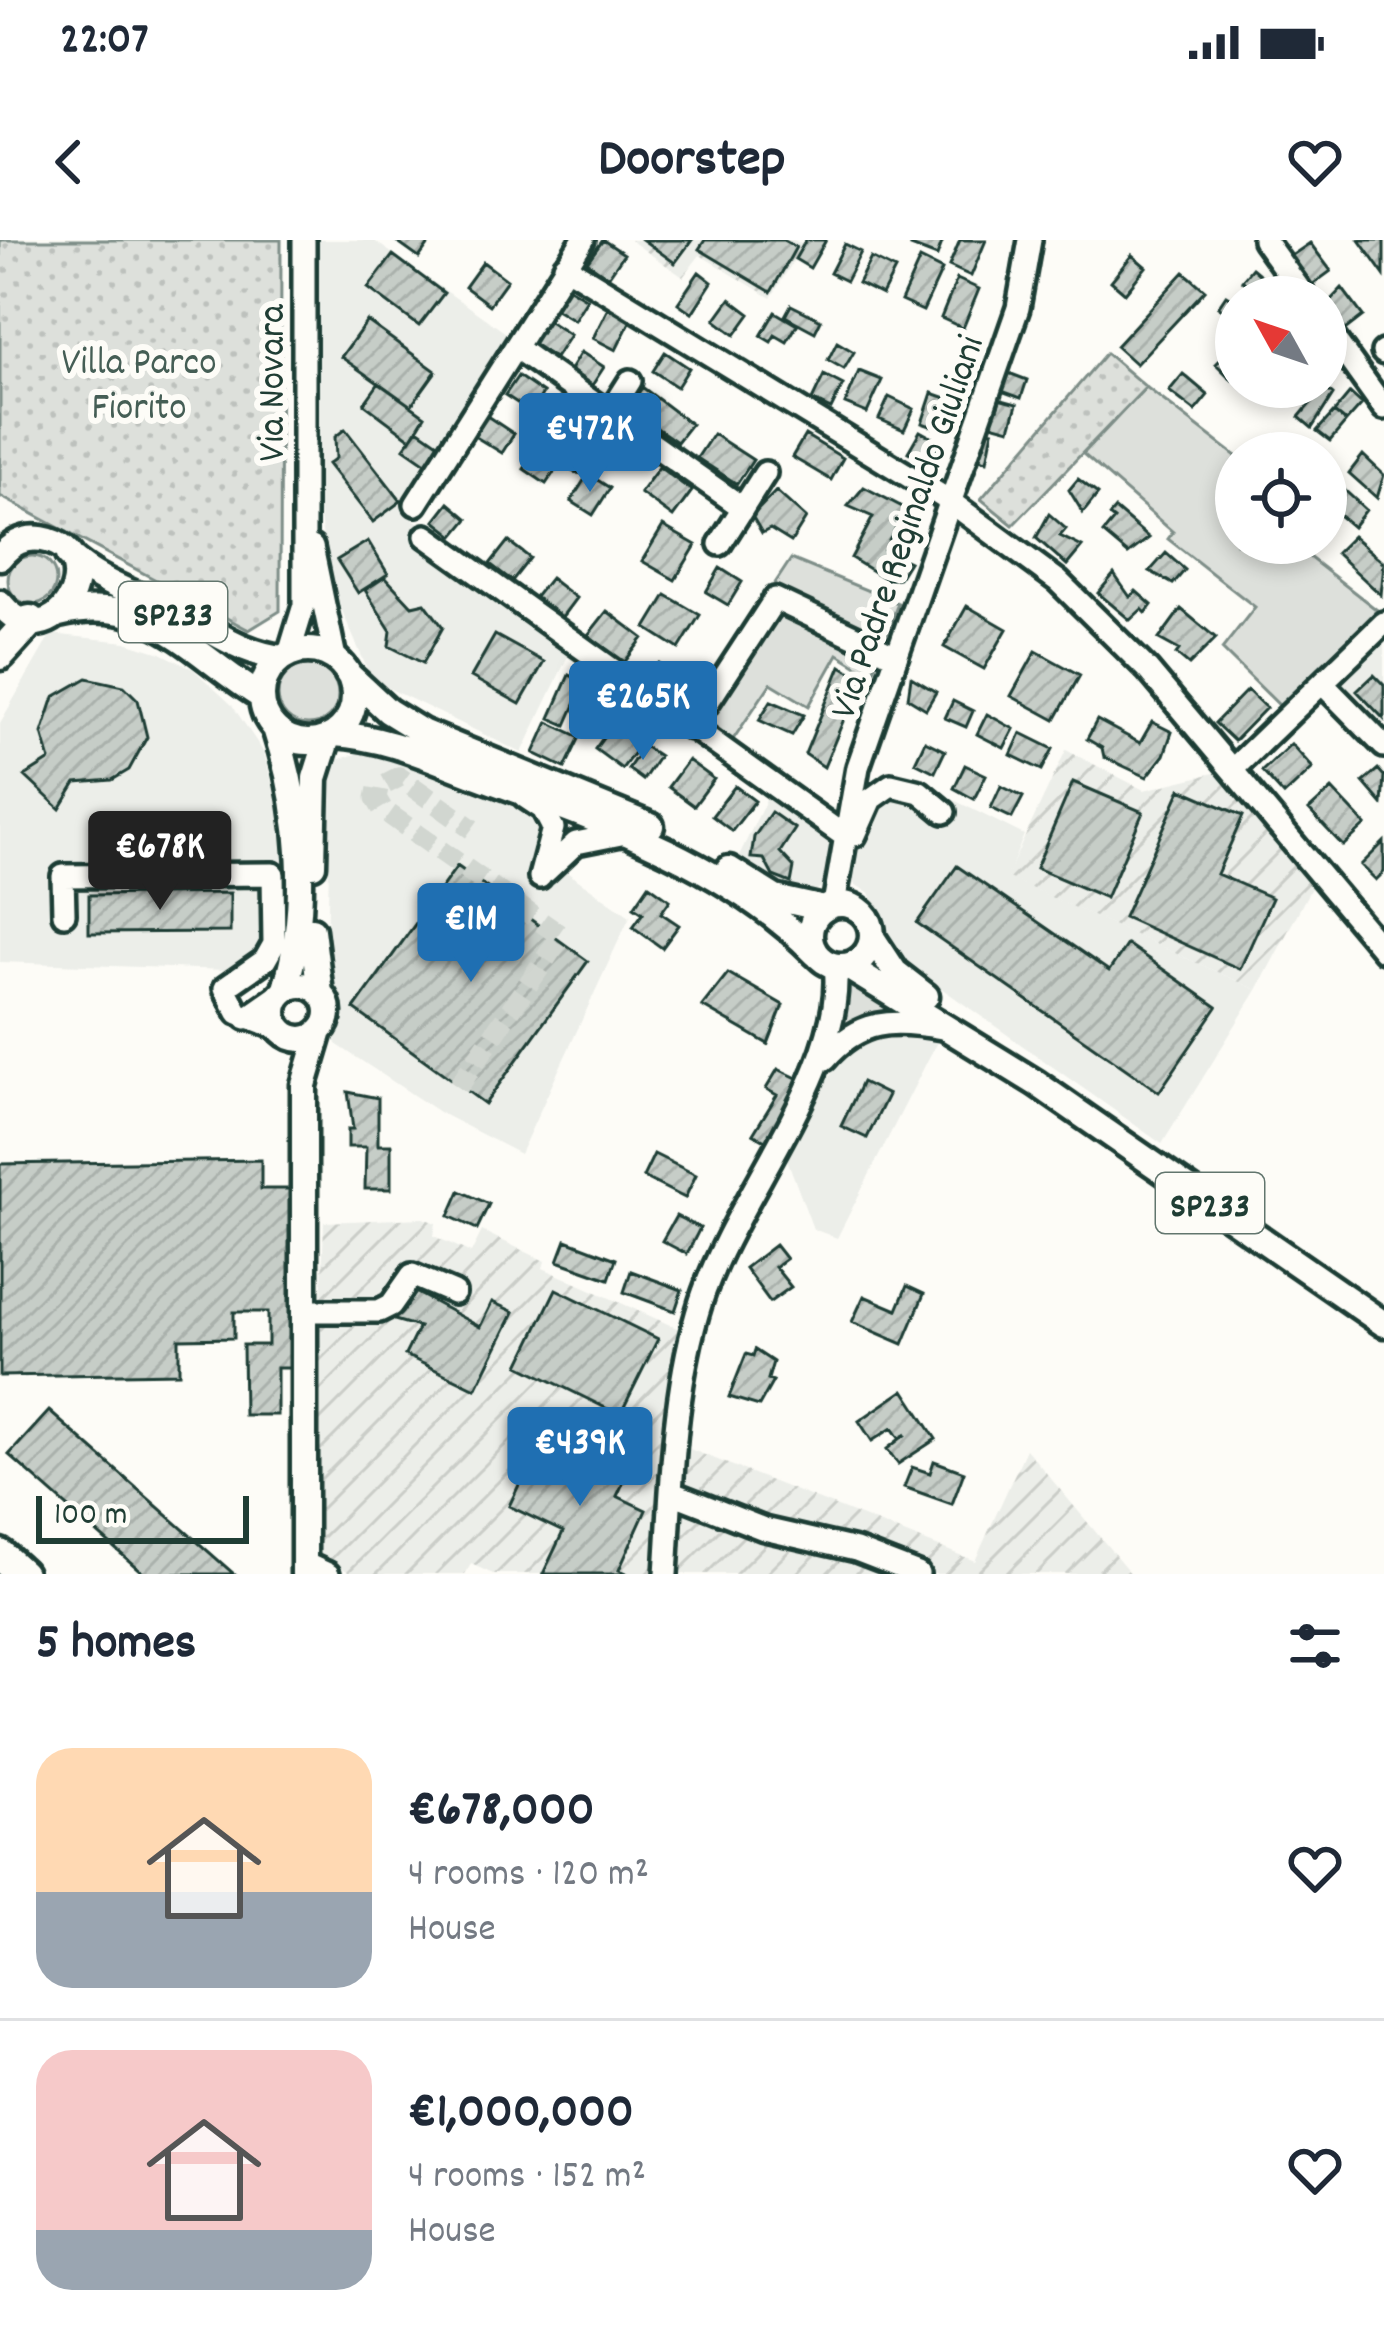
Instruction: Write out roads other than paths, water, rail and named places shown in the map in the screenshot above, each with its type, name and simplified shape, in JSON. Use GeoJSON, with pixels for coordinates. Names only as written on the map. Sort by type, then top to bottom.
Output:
{"type":"FeatureCollection","features":[{"type":"Feature","properties":{"kind":"highway"},"geometry":{"type":"LineString","coordinates":[[0,654],[44,618]]}},
{"type":"Feature","properties":{"kind":"highway"},"geometry":{"type":"LineString","coordinates":[[0,1555],[21,1574]]}},
{"type":"Feature","properties":{"kind":"main road","name":"SP233"},"geometry":{"type":"LineString","coordinates":[[0,557],[11,534],[48,540],[89,574],[183,616],[235,647],[286,656]]}},
{"type":"Feature","properties":{"kind":"main road","name":"SP233"},"geometry":{"type":"LineString","coordinates":[[44,618],[74,593],[68,555]]}},
{"type":"Feature","properties":{"kind":"main road"},"geometry":{"type":"LineString","coordinates":[[0,603],[44,618]]}},
{"type":"Feature","properties":{"kind":"main road","name":"SP233"},"geometry":{"type":"LineString","coordinates":[[44,618],[106,607],[131,614],[188,641],[262,698],[275,728],[300,741],[370,736],[626,833],[712,876],[832,962],[958,1031],[1036,1082],[1384,1324]]}},
{"type":"Feature","properties":{"kind":"main road","name":"SP233"},"geometry":{"type":"LineString","coordinates":[[262,698],[271,668],[304,650],[342,666],[388,711],[422,733],[638,820],[775,898],[830,902],[861,910],[895,972],[1036,1082]]}},
{"type":"Feature","properties":{"kind":"main road"},"geometry":{"type":"LineString","coordinates":[[304,1568],[304,1084],[328,1015],[312,954],[315,778],[331,736],[353,707],[342,666]]}},
{"type":"Feature","properties":{"kind":"main road"},"geometry":{"type":"LineString","coordinates":[[275,728],[293,792],[299,849],[298,953],[274,1012],[304,1084]]}},
{"type":"Feature","properties":{"kind":"main road"},"geometry":{"type":"LineString","coordinates":[[830,902],[812,924],[832,962],[864,956],[872,937]]}},
{"type":"Feature","properties":{"kind":"main road"},"geometry":{"type":"LineString","coordinates":[[282,992],[302,984],[320,992]]}},
{"type":"Feature","properties":{"kind":"main road"},"geometry":{"type":"LineString","coordinates":[[283,1032],[304,1039],[320,1031]]}},
{"type":"Feature","properties":{"kind":"street","name":"Via Novara"},"geometry":{"type":"LineString","coordinates":[[286,656],[304,616],[304,240]]}},
{"type":"Feature","properties":{"kind":"street"},"geometry":{"type":"LineString","coordinates":[[416,504],[583,240]]}},
{"type":"Feature","properties":{"kind":"street","name":"Via Padre Reginaldo Giuliani"},"geometry":{"type":"LineString","coordinates":[[830,902],[858,767],[947,500],[1018,308],[1030,240]]}},
{"type":"Feature","properties":{"kind":"street"},"geometry":{"type":"LineString","coordinates":[[1264,240],[1290,276]]}},
{"type":"Feature","properties":{"kind":"street"},"geometry":{"type":"LineString","coordinates":[[565,266],[947,500],[1020,550],[1087,608],[1234,767],[1384,951]]}},
{"type":"Feature","properties":{"kind":"street"},"geometry":{"type":"LineString","coordinates":[[517,348],[743,508]]}},
{"type":"Feature","properties":{"kind":"street"},"geometry":{"type":"LineString","coordinates":[[1347,355],[1383,404]]}},
{"type":"Feature","properties":{"kind":"street"},"geometry":{"type":"LineString","coordinates":[[580,460],[630,381]]}},
{"type":"Feature","properties":{"kind":"street"},"geometry":{"type":"LineString","coordinates":[[720,544],[765,473]]}},
{"type":"Feature","properties":{"kind":"street","name":"Via Novara"},"geometry":{"type":"LineString","coordinates":[[305,525],[342,666]]}},
{"type":"Feature","properties":{"kind":"street"},"geometry":{"type":"LineString","coordinates":[[426,536],[843,835]]}},
{"type":"Feature","properties":{"kind":"street"},"geometry":{"type":"LineString","coordinates":[[691,728],[775,599],[896,656]]}},
{"type":"Feature","properties":{"kind":"street"},"geometry":{"type":"LineString","coordinates":[[1234,767],[1384,623]]}},
{"type":"Feature","properties":{"kind":"street"},"geometry":{"type":"LineString","coordinates":[[1322,683],[1384,746]]}},
{"type":"Feature","properties":{"kind":"street"},"geometry":{"type":"LineString","coordinates":[[830,902],[864,811],[881,790],[891,785],[914,788],[944,812]]}},
{"type":"Feature","properties":{"kind":"street"},"geometry":{"type":"LineString","coordinates":[[515,789],[542,809],[553,828],[541,877],[576,843],[626,833]]}},
{"type":"Feature","properties":{"kind":"street"},"geometry":{"type":"LineString","coordinates":[[64,914],[63,876],[273,874],[274,944],[265,959],[225,988],[231,1006],[246,1018],[283,1032]]}},
{"type":"Feature","properties":{"kind":"street"},"geometry":{"type":"LineString","coordinates":[[666,1574],[680,1398],[694,1324],[719,1253],[820,1064],[838,1004],[832,962]]}},
{"type":"Feature","properties":{"kind":"street"},"geometry":{"type":"LineString","coordinates":[[246,1018],[282,992]]}},
{"type":"Feature","properties":{"kind":"street"},"geometry":{"type":"LineString","coordinates":[[820,1064],[850,1034],[874,1022],[958,1031]]}},
{"type":"Feature","properties":{"kind":"street"},"geometry":{"type":"LineString","coordinates":[[305,1311],[379,1310],[391,1305],[412,1275],[454,1293]]}},
{"type":"Feature","properties":{"kind":"street"},"geometry":{"type":"LineString","coordinates":[[672,1493],[764,1529],[856,1550],[917,1574]]}},
{"type":"Feature","properties":{"kind":"street"},"geometry":{"type":"LineString","coordinates":[[304,1568],[328,1574]]}},
{"type":"Feature","properties":{"kind":"tunnel"},"geometry":{"type":"LineString","coordinates":[[458,1087],[561,936],[383,810],[376,798],[378,788],[399,777],[472,829]]}},
{"type":"Feature","properties":{"kind":"park label","name":"Villa Parco Fiorito"},"geometry":{"type":"Point","coordinates":[139,382]}}]}
